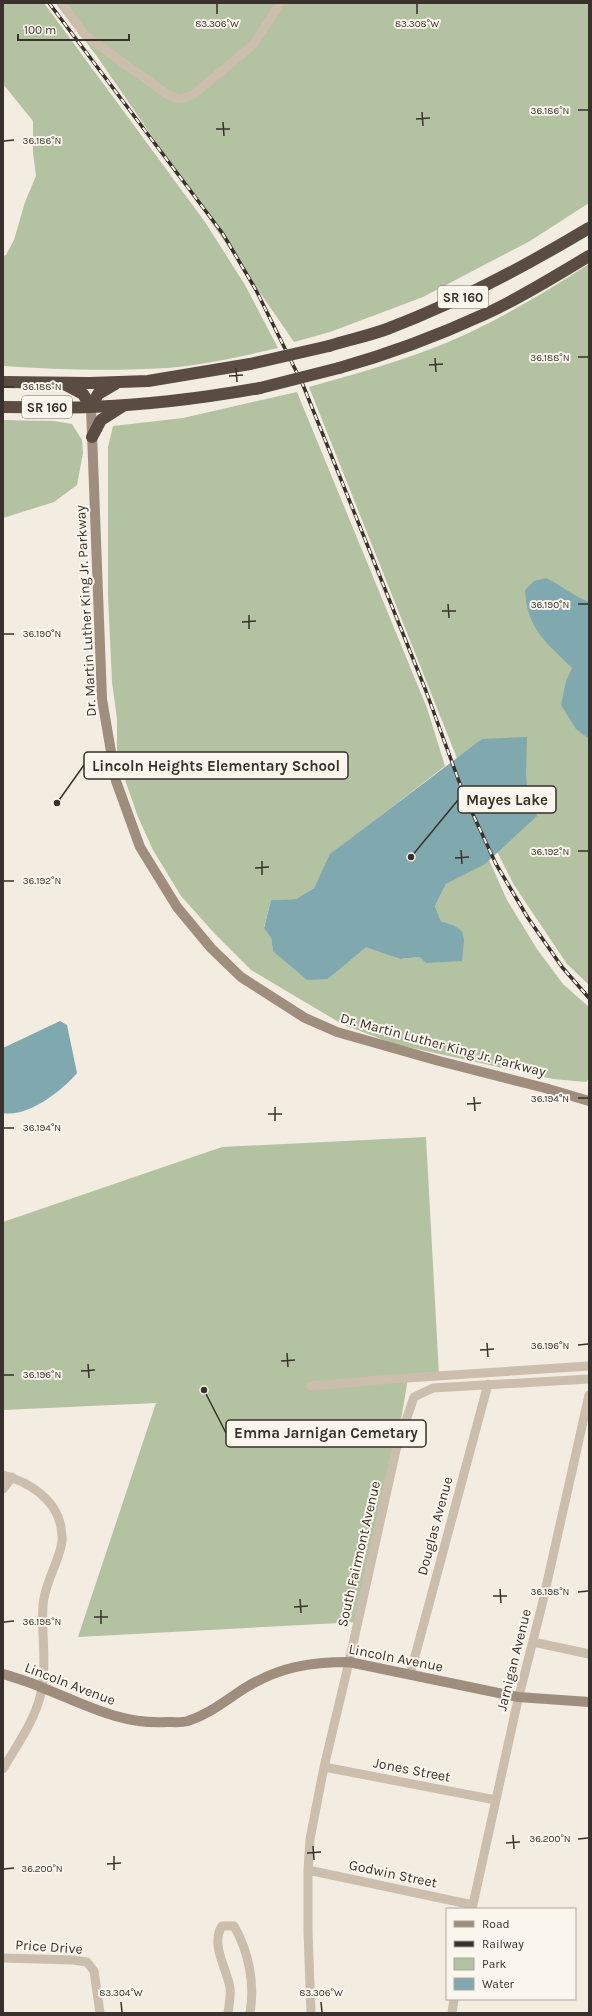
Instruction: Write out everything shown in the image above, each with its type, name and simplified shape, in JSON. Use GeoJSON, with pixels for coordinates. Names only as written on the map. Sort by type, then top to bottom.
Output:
{"type":"FeatureCollection","features":[{"type":"Feature","properties":{"kind":"highway","name":"SR 160"},"geometry":{"type":"LineString","coordinates":[[3,382],[62,383],[148,381],[250,364],[329,346],[386,329],[481,288],[535,260],[589,228]]}},
{"type":"Feature","properties":{"kind":"highway","name":"SR 160"},"geometry":{"type":"LineString","coordinates":[[3,407],[91,407],[171,402],[260,388],[339,368],[389,354],[486,314],[589,256]]}},
{"type":"Feature","properties":{"kind":"highway"},"geometry":{"type":"LineString","coordinates":[[91,407],[98,394],[118,382]]}},
{"type":"Feature","properties":{"kind":"highway"},"geometry":{"type":"LineString","coordinates":[[62,383],[83,394],[91,407]]}},
{"type":"Feature","properties":{"kind":"highway"},"geometry":{"type":"LineString","coordinates":[[92,437],[101,420],[125,405]]}},
{"type":"Feature","properties":{"kind":"main road","name":"Dr. Martin Luther King Jr. Parkway"},"geometry":{"type":"LineString","coordinates":[[91,407],[102,699],[116,781],[140,847],[178,907],[211,948],[241,977],[305,1018],[352,1036],[589,1101]]}},
{"type":"Feature","properties":{"kind":"main road","name":"Lincoln Avenue"},"geometry":{"type":"LineString","coordinates":[[3,1674],[42,1688],[101,1713],[127,1720],[154,1723],[186,1721],[208,1713],[267,1676],[297,1666],[321,1662],[349,1662],[518,1697],[589,1702]]}},
{"type":"Feature","properties":{"kind":"street"},"geometry":{"type":"LineString","coordinates":[[61,3],[85,35],[97,45],[165,93],[174,98],[184,99],[194,94],[254,44],[280,3]]}},
{"type":"Feature","properties":{"kind":"street"},"geometry":{"type":"LineString","coordinates":[[311,1386],[396,1378],[589,1366]]}},
{"type":"Feature","properties":{"kind":"street","name":"South Fairmont Avenue"},"geometry":{"type":"LineString","coordinates":[[311,2013],[308,1932],[308,1870],[310,1839],[324,1767],[396,1450],[414,1397],[433,1388],[589,1379]]}},
{"type":"Feature","properties":{"kind":"street","name":"Douglas Avenue"},"geometry":{"type":"LineString","coordinates":[[410,1675],[488,1384]]}},
{"type":"Feature","properties":{"kind":"street","name":"Jarnigan Avenue"},"geometry":{"type":"LineString","coordinates":[[472,1907],[518,1697],[533,1642],[589,1395]]}},
{"type":"Feature","properties":{"kind":"street"},"geometry":{"type":"LineString","coordinates":[[3,1489],[7,1476],[32,1486],[49,1502],[59,1518],[63,1540],[57,1559],[47,1580],[43,1606],[44,1639],[42,1688],[32,1722],[3,1769]]}},
{"type":"Feature","properties":{"kind":"street"},"geometry":{"type":"LineString","coordinates":[[533,1642],[589,1654]]}},
{"type":"Feature","properties":{"kind":"street","name":"Jones Street"},"geometry":{"type":"LineString","coordinates":[[324,1767],[496,1800]]}},
{"type":"Feature","properties":{"kind":"street","name":"Godwin Street"},"geometry":{"type":"LineString","coordinates":[[308,1870],[472,1907]]}},
{"type":"Feature","properties":{"kind":"street"},"geometry":{"type":"LineString","coordinates":[[228,2013],[230,1989],[217,1943],[218,1933],[222,1926],[234,1926],[247,1954],[252,2004],[250,2013]]}},
{"type":"Feature","properties":{"kind":"street","name":"Price Drive"},"geometry":{"type":"LineString","coordinates":[[3,1958],[73,1960],[87,1962],[94,1971],[100,2013]]}},
{"type":"Feature","properties":{"kind":"street"},"geometry":{"type":"LineString","coordinates":[[452,2013],[454,2000]]}},
{"type":"Feature","properties":{"kind":"green space"},"geometry":{"type":"Polygon","coordinates":[[[3,3],[44,3],[205,222],[245,285],[278,348],[237,357],[167,368],[85,370],[3,366],[3,256],[6,255],[14,240],[25,202],[36,176],[33,153],[33,121],[3,84],[3,3]]]}},
{"type":"Feature","properties":{"kind":"green space"},"geometry":{"type":"Polygon","coordinates":[[[56,3],[589,3],[589,203],[530,241],[423,297],[330,332],[294,342],[96,55],[56,3]]]}},
{"type":"Feature","properties":{"kind":"green space"},"geometry":{"type":"Polygon","coordinates":[[[589,264],[589,985],[567,964],[514,885],[484,826],[309,387],[384,365],[449,342],[511,311],[589,264]]]}},
{"type":"Feature","properties":{"kind":"green space"},"geometry":{"type":"Polygon","coordinates":[[[297,392],[427,708],[445,766],[331,854],[314,888],[296,899],[271,900],[264,927],[271,938],[273,951],[328,979],[366,946],[400,959],[420,957],[453,925],[441,921],[435,906],[446,884],[489,860],[507,900],[537,949],[563,984],[589,1007],[589,1078],[586,1082],[553,1079],[394,1044],[342,1024],[251,970],[215,934],[181,896],[153,850],[138,817],[117,757],[117,719],[112,682],[108,596],[108,447],[113,426],[183,418],[297,392]]]}},
{"type":"Feature","properties":{"kind":"green space"},"geometry":{"type":"Polygon","coordinates":[[[3,420],[54,421],[72,424],[82,440],[83,453],[77,485],[54,502],[3,518],[3,420]]]}},
{"type":"Feature","properties":{"kind":"green space"},"geometry":{"type":"Polygon","coordinates":[[[426,1137],[439,1375],[408,1378],[396,1450],[358,1622],[78,1637],[156,1403],[3,1410],[3,1222],[222,1147],[426,1137]]]}},
{"type":"Feature","properties":{"kind":"water"},"geometry":{"type":"Polygon","coordinates":[[[546,578],[589,602],[589,739],[576,729],[561,705],[566,681],[572,668],[546,642],[534,625],[530,615],[525,590],[534,581],[546,578]]]}},
{"type":"Feature","properties":{"kind":"water"},"geometry":{"type":"Polygon","coordinates":[[[527,737],[526,775],[528,796],[537,816],[485,864],[446,884],[435,906],[441,921],[453,925],[462,931],[464,940],[462,961],[426,963],[420,957],[400,959],[366,947],[328,979],[307,980],[273,951],[271,938],[264,928],[271,900],[296,899],[314,888],[330,854],[482,739],[527,737]]]}},
{"type":"Feature","properties":{"kind":"water"},"geometry":{"type":"Polygon","coordinates":[[[60,1021],[67,1025],[77,1073],[62,1088],[43,1102],[23,1111],[3,1113],[3,1048],[60,1021]]]}},
{"type":"Feature","properties":{"kind":"railway"},"geometry":{"type":"LineString","coordinates":[[49,3],[223,234],[256,290],[303,385],[426,691],[464,795],[496,864],[528,918],[562,967],[589,998]]}},
{"type":"Feature","properties":{"kind":"place","name":"Lincoln Heights Elementary School"},"geometry":{"type":"Point","coordinates":[57,803]}},
{"type":"Feature","properties":{"kind":"place","name":"Mayes Lake"},"geometry":{"type":"Point","coordinates":[411,857]}},
{"type":"Feature","properties":{"kind":"place","name":"Emma Jarnigan Cemetary"},"geometry":{"type":"Point","coordinates":[204,1390]}}]}
